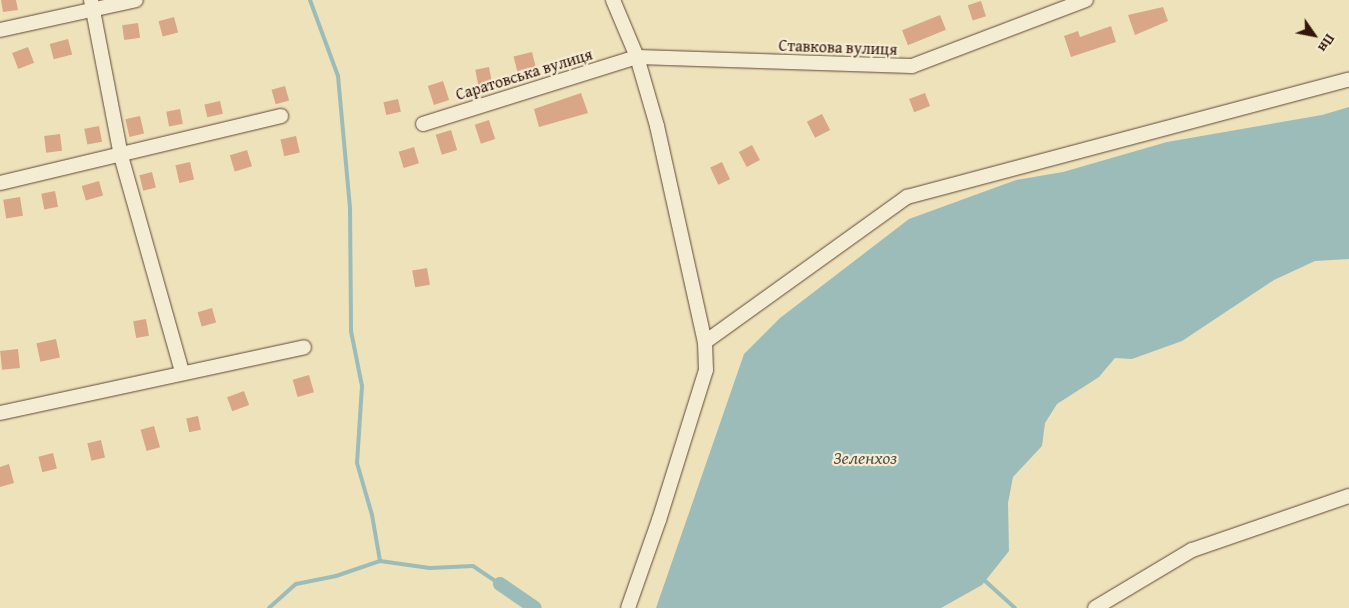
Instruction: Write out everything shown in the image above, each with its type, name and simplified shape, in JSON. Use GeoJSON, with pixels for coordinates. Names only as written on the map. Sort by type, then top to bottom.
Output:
{"type":"FeatureCollection","features":[{"type":"Feature","properties":{"kind":"street"},"geometry":{"type":"LineString","coordinates":[[0,30],[92,4],[136,0]]}},
{"type":"Feature","properties":{"kind":"street"},"geometry":{"type":"LineString","coordinates":[[614,0],[637,57],[657,126],[705,342],[706,370],[700,396],[628,608]]}},
{"type":"Feature","properties":{"kind":"street","name":"Ставкова вулиця"},"geometry":{"type":"LineString","coordinates":[[637,57],[912,66],[1086,0]]}},
{"type":"Feature","properties":{"kind":"street"},"geometry":{"type":"LineString","coordinates":[[92,4],[121,156],[182,371]]}},
{"type":"Feature","properties":{"kind":"street","name":"Саратовська вулиця"},"geometry":{"type":"LineString","coordinates":[[423,124],[637,57]]}},
{"type":"Feature","properties":{"kind":"street"},"geometry":{"type":"LineString","coordinates":[[705,342],[907,197],[1349,79]]}},
{"type":"Feature","properties":{"kind":"street"},"geometry":{"type":"LineString","coordinates":[[0,183],[121,156],[280,116]]}},
{"type":"Feature","properties":{"kind":"street"},"geometry":{"type":"LineString","coordinates":[[0,413],[182,371],[304,347]]}},
{"type":"Feature","properties":{"kind":"street"},"geometry":{"type":"LineString","coordinates":[[1095,608],[1192,550],[1349,496]]}},
{"type":"Feature","properties":{"kind":"water","name":"Зеленхоз"},"geometry":{"type":"Polygon","coordinates":[[[1349,107],[1349,259],[1315,261],[1274,280],[1182,341],[1132,359],[1115,358],[1099,377],[1057,404],[1045,423],[1042,446],[1013,477],[1008,503],[1009,551],[982,585],[941,608],[656,608],[744,354],[780,318],[909,219],[1016,180],[1063,172],[1167,142],[1322,115],[1349,107]]]}},
{"type":"Feature","properties":{"kind":"building"},"geometry":{"type":"Polygon","coordinates":[[[1,0],[16,0],[18,10],[3,12],[1,0]]]}},
{"type":"Feature","properties":{"kind":"building"},"geometry":{"type":"Polygon","coordinates":[[[981,1],[986,16],[973,21],[968,5],[981,1]]]}},
{"type":"Feature","properties":{"kind":"building"},"geometry":{"type":"Polygon","coordinates":[[[1163,7],[1168,21],[1135,35],[1128,15],[1163,7]]]}},
{"type":"Feature","properties":{"kind":"building"},"geometry":{"type":"Polygon","coordinates":[[[940,15],[946,30],[908,45],[902,30],[940,15]]]}},
{"type":"Feature","properties":{"kind":"building"},"geometry":{"type":"Polygon","coordinates":[[[174,17],[178,32],[163,37],[159,21],[174,17]]]}},
{"type":"Feature","properties":{"kind":"building"},"geometry":{"type":"Polygon","coordinates":[[[138,23],[140,38],[124,40],[122,25],[138,23]]]}},
{"type":"Feature","properties":{"kind":"building"},"geometry":{"type":"Polygon","coordinates":[[[1111,26],[1116,42],[1071,57],[1064,36],[1078,31],[1080,37],[1111,26]]]}},
{"type":"Feature","properties":{"kind":"building"},"geometry":{"type":"Polygon","coordinates":[[[68,39],[72,54],[54,59],[50,44],[68,39]]]}},
{"type":"Feature","properties":{"kind":"building"},"geometry":{"type":"Polygon","coordinates":[[[28,47],[34,63],[18,69],[12,53],[28,47]]]}},
{"type":"Feature","properties":{"kind":"building"},"geometry":{"type":"Polygon","coordinates":[[[532,52],[537,72],[519,77],[514,57],[532,52]]]}},
{"type":"Feature","properties":{"kind":"building"},"geometry":{"type":"Polygon","coordinates":[[[489,67],[492,83],[478,85],[475,70],[489,67]]]}},
{"type":"Feature","properties":{"kind":"building"},"geometry":{"type":"Polygon","coordinates":[[[443,81],[449,100],[434,105],[428,86],[443,81]]]}},
{"type":"Feature","properties":{"kind":"building"},"geometry":{"type":"Polygon","coordinates":[[[285,86],[289,100],[276,104],[272,90],[285,86]]]}},
{"type":"Feature","properties":{"kind":"building"},"geometry":{"type":"Polygon","coordinates":[[[581,93],[588,113],[539,127],[534,109],[581,93]]]}},
{"type":"Feature","properties":{"kind":"building"},"geometry":{"type":"Polygon","coordinates":[[[925,93],[930,106],[914,112],[909,99],[925,93]]]}},
{"type":"Feature","properties":{"kind":"building"},"geometry":{"type":"Polygon","coordinates":[[[398,99],[401,112],[386,115],[383,102],[398,99]]]}},
{"type":"Feature","properties":{"kind":"building"},"geometry":{"type":"Polygon","coordinates":[[[220,101],[223,114],[207,117],[204,105],[220,101]]]}},
{"type":"Feature","properties":{"kind":"building"},"geometry":{"type":"Polygon","coordinates":[[[180,109],[183,124],[169,126],[166,112],[180,109]]]}},
{"type":"Feature","properties":{"kind":"building"},"geometry":{"type":"Polygon","coordinates":[[[822,114],[830,130],[815,138],[807,122],[822,114]]]}},
{"type":"Feature","properties":{"kind":"building"},"geometry":{"type":"Polygon","coordinates":[[[140,116],[144,134],[129,137],[125,119],[140,116]]]}},
{"type":"Feature","properties":{"kind":"building"},"geometry":{"type":"Polygon","coordinates":[[[489,120],[495,139],[481,144],[475,125],[489,120]]]}},
{"type":"Feature","properties":{"kind":"building"},"geometry":{"type":"Polygon","coordinates":[[[99,126],[102,142],[87,145],[84,129],[99,126]]]}},
{"type":"Feature","properties":{"kind":"building"},"geometry":{"type":"Polygon","coordinates":[[[451,130],[457,150],[442,155],[436,135],[451,130]]]}},
{"type":"Feature","properties":{"kind":"building"},"geometry":{"type":"Polygon","coordinates":[[[60,134],[62,151],[46,153],[44,136],[60,134]]]}},
{"type":"Feature","properties":{"kind":"building"},"geometry":{"type":"Polygon","coordinates":[[[296,136],[300,153],[284,156],[280,140],[296,136]]]}},
{"type":"Feature","properties":{"kind":"building"},"geometry":{"type":"Polygon","coordinates":[[[752,145],[760,160],[747,167],[739,152],[752,145]]]}},
{"type":"Feature","properties":{"kind":"building"},"geometry":{"type":"Polygon","coordinates":[[[414,147],[419,163],[404,168],[399,152],[414,147]]]}},
{"type":"Feature","properties":{"kind":"building"},"geometry":{"type":"Polygon","coordinates":[[[247,150],[252,166],[235,172],[230,155],[247,150]]]}},
{"type":"Feature","properties":{"kind":"building"},"geometry":{"type":"Polygon","coordinates":[[[190,162],[194,180],[179,183],[175,165],[190,162]]]}},
{"type":"Feature","properties":{"kind":"building"},"geometry":{"type":"Polygon","coordinates":[[[722,162],[730,179],[718,185],[710,167],[722,162]]]}},
{"type":"Feature","properties":{"kind":"building"},"geometry":{"type":"Polygon","coordinates":[[[152,172],[156,188],[143,191],[139,175],[152,172]]]}},
{"type":"Feature","properties":{"kind":"building"},"geometry":{"type":"Polygon","coordinates":[[[99,181],[103,195],[86,200],[82,186],[99,181]]]}},
{"type":"Feature","properties":{"kind":"building"},"geometry":{"type":"Polygon","coordinates":[[[55,191],[58,207],[44,209],[41,194],[55,191]]]}},
{"type":"Feature","properties":{"kind":"building"},"geometry":{"type":"Polygon","coordinates":[[[20,197],[23,216],[6,218],[3,200],[20,197]]]}},
{"type":"Feature","properties":{"kind":"building"},"geometry":{"type":"Polygon","coordinates":[[[427,268],[430,285],[415,287],[412,271],[427,268]]]}},
{"type":"Feature","properties":{"kind":"building"},"geometry":{"type":"Polygon","coordinates":[[[212,308],[216,322],[202,327],[198,312],[212,308]]]}},
{"type":"Feature","properties":{"kind":"building"},"geometry":{"type":"Polygon","coordinates":[[[146,319],[149,336],[136,338],[133,321],[146,319]]]}},
{"type":"Feature","properties":{"kind":"building"},"geometry":{"type":"Polygon","coordinates":[[[56,339],[60,358],[40,362],[36,343],[56,339]]]}},
{"type":"Feature","properties":{"kind":"building"},"geometry":{"type":"Polygon","coordinates":[[[18,349],[20,368],[2,370],[0,351],[18,349]]]}},
{"type":"Feature","properties":{"kind":"building"},"geometry":{"type":"Polygon","coordinates":[[[309,375],[314,392],[298,397],[293,380],[309,375]]]}},
{"type":"Feature","properties":{"kind":"building"},"geometry":{"type":"Polygon","coordinates":[[[244,391],[249,405],[232,411],[227,397],[244,391]]]}},
{"type":"Feature","properties":{"kind":"building"},"geometry":{"type":"Polygon","coordinates":[[[198,416],[201,430],[189,432],[186,418],[198,416]]]}},
{"type":"Feature","properties":{"kind":"building"},"geometry":{"type":"Polygon","coordinates":[[[154,426],[160,447],[147,451],[141,430],[154,426]]]}},
{"type":"Feature","properties":{"kind":"building"},"geometry":{"type":"Polygon","coordinates":[[[101,440],[105,458],[91,461],[87,443],[101,440]]]}},
{"type":"Feature","properties":{"kind":"building"},"geometry":{"type":"Polygon","coordinates":[[[53,453],[57,469],[42,472],[38,457],[53,453]]]}},
{"type":"Feature","properties":{"kind":"building"},"geometry":{"type":"Polygon","coordinates":[[[9,464],[14,483],[0,487],[0,467],[9,464]]]}},
{"type":"Feature","properties":{"kind":"waterway"},"geometry":{"type":"LineString","coordinates":[[310,0],[338,76],[350,209],[351,331],[362,386],[357,463],[372,515],[380,561]]}},
{"type":"Feature","properties":{"kind":"waterway"},"geometry":{"type":"LineString","coordinates":[[269,608],[296,584],[336,576],[380,561],[430,568],[473,566],[500,584]]}},
{"type":"Feature","properties":{"kind":"waterway"},"geometry":{"type":"LineString","coordinates":[[983,579],[1015,608]]}},
{"type":"Feature","properties":{"kind":"waterway"},"geometry":{"type":"LineString","coordinates":[[500,584],[535,608]]}}]}
